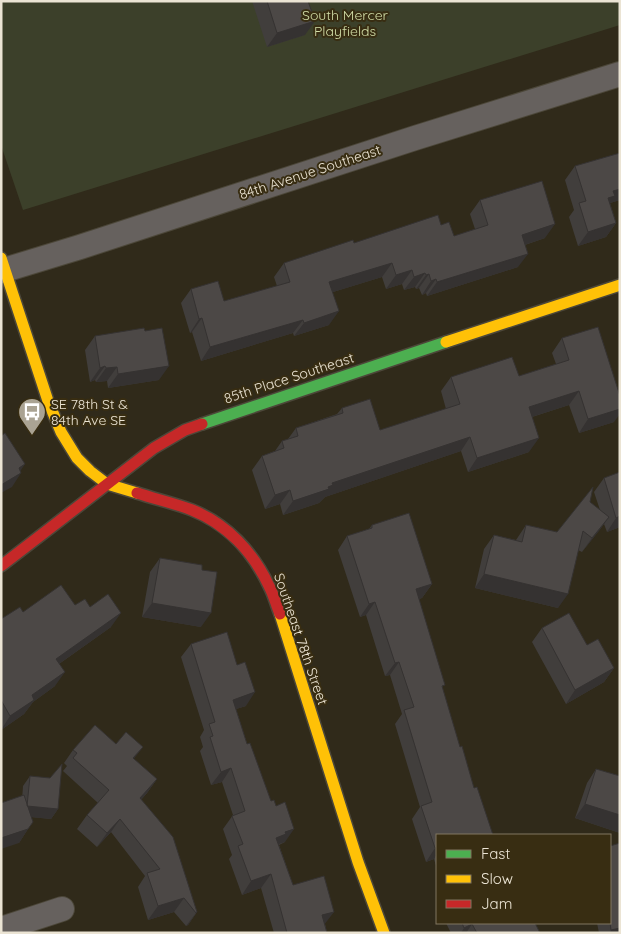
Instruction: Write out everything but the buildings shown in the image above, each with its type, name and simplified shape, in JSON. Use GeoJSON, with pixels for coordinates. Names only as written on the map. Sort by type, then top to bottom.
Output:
{"type":"FeatureCollection","features":[{"type":"Feature","properties":{"kind":"street","name":"84th Avenue Southeast"},"geometry":{"type":"LineString","coordinates":[[3,266],[89,244],[424,135],[620,74]]}},
{"type":"Feature","properties":{"kind":"street","name":"Southeast 78th Street"},"geometry":{"type":"LineString","coordinates":[[3,266],[48,401],[61,432],[77,458],[107,484],[192,510],[219,524],[241,543],[256,562],[270,587],[281,618],[358,862],[384,933]]}},
{"type":"Feature","properties":{"kind":"street","name":"85th Place Southeast"},"geometry":{"type":"LineString","coordinates":[[1,566],[154,448],[185,430],[225,415],[620,286]]}},
{"type":"Feature","properties":{"kind":"street"},"geometry":{"type":"LineString","coordinates":[[1,929],[62,909]]}},
{"type":"Feature","properties":{"kind":"green space","name":"South Mercer Playfields"},"geometry":{"type":"Polygon","coordinates":[[[1,1],[620,1],[620,25],[23,210],[1,145],[1,1]]]}},
{"type":"Feature","properties":{"kind":"traffic: fast"},"geometry":{"type":"LineString","coordinates":[[202,424],[446,342]]}},
{"type":"Feature","properties":{"kind":"traffic: slow"},"geometry":{"type":"LineString","coordinates":[[1,258],[48,401],[61,432],[77,458],[90,471],[107,484],[137,493]]}},
{"type":"Feature","properties":{"kind":"traffic: slow"},"geometry":{"type":"LineString","coordinates":[[446,342],[620,285]]}},
{"type":"Feature","properties":{"kind":"traffic: slow"},"geometry":{"type":"LineString","coordinates":[[280,614],[358,862],[384,933]]}},
{"type":"Feature","properties":{"kind":"traffic: jam"},"geometry":{"type":"LineString","coordinates":[[1,566],[154,448],[185,430],[202,424]]}},
{"type":"Feature","properties":{"kind":"traffic: jam"},"geometry":{"type":"LineString","coordinates":[[137,493],[192,510],[228,531],[247,551],[263,574],[280,614]]}},
{"type":"Feature","properties":{"kind":"place","name":"SE 78th St & 84th Ave SE"},"geometry":{"type":"Point","coordinates":[32,436]}}]}
